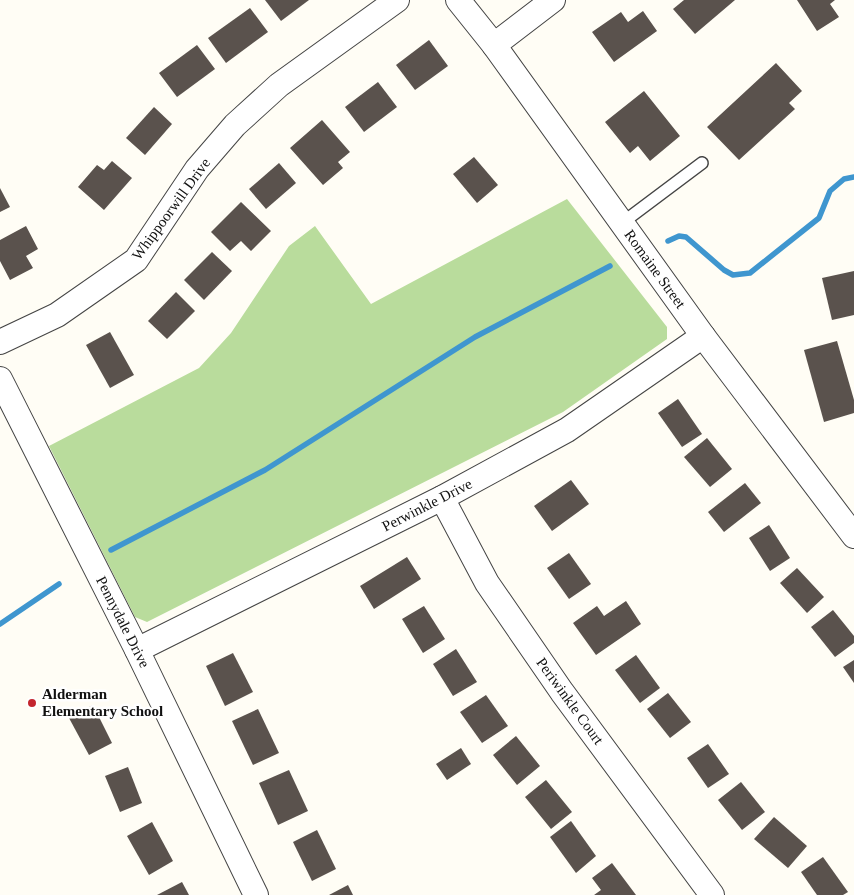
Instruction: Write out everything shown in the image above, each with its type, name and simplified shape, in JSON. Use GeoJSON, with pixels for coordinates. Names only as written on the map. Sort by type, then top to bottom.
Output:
{"type":"FeatureCollection","features":[{"type":"Feature","properties":{"kind":"street","name":"Whippoorwill Drive"},"geometry":{"type":"LineString","coordinates":[[0,342],[57,314],[136,260],[197,168],[235,125],[279,85],[397,0]]}},
{"type":"Feature","properties":{"kind":"street","name":"Romaine Street"},"geometry":{"type":"LineString","coordinates":[[458,0],[494,45],[703,336],[854,536]]}},
{"type":"Feature","properties":{"kind":"street"},"geometry":{"type":"LineString","coordinates":[[494,45],[553,0]]}},
{"type":"Feature","properties":{"kind":"street","name":"Perwinkle Drive"},"geometry":{"type":"LineString","coordinates":[[138,650],[442,498],[567,430],[703,336]]}},
{"type":"Feature","properties":{"kind":"street","name":"Pennydale Drive"},"geometry":{"type":"LineString","coordinates":[[0,379],[138,650],[256,895]]}},
{"type":"Feature","properties":{"kind":"street","name":"Periwinkle Court"},"geometry":{"type":"LineString","coordinates":[[442,498],[487,583],[562,692],[712,895]]}},
{"type":"Feature","properties":{"kind":"lane"},"geometry":{"type":"LineString","coordinates":[[622,223],[702,163]]}},
{"type":"Feature","properties":{"kind":"green space"},"geometry":{"type":"Polygon","coordinates":[[[567,199],[667,327],[667,339],[563,412],[147,622],[135,617],[49,446],[199,368],[231,333],[289,246],[315,226],[371,304],[567,199]]]}},
{"type":"Feature","properties":{"kind":"building"},"geometry":{"type":"Polygon","coordinates":[[[265,0],[309,0],[281,21],[265,0]]]}},
{"type":"Feature","properties":{"kind":"building"},"geometry":{"type":"Polygon","coordinates":[[[684,0],[735,0],[695,34],[673,9],[684,0]]]}},
{"type":"Feature","properties":{"kind":"building"},"geometry":{"type":"Polygon","coordinates":[[[797,0],[835,0],[830,4],[839,17],[817,31],[797,0]]]}},
{"type":"Feature","properties":{"kind":"building"},"geometry":{"type":"Polygon","coordinates":[[[250,8],[268,32],[226,63],[208,38],[250,8]]]}},
{"type":"Feature","properties":{"kind":"building"},"geometry":{"type":"Polygon","coordinates":[[[643,11],[657,31],[614,62],[592,32],[621,12],[628,22],[643,11]]]}},
{"type":"Feature","properties":{"kind":"building"},"geometry":{"type":"Polygon","coordinates":[[[429,40],[448,66],[415,90],[396,65],[429,40]]]}},
{"type":"Feature","properties":{"kind":"building"},"geometry":{"type":"Polygon","coordinates":[[[197,45],[215,69],[177,97],[159,73],[197,45]]]}},
{"type":"Feature","properties":{"kind":"building"},"geometry":{"type":"Polygon","coordinates":[[[776,63],[802,91],[789,103],[795,109],[739,160],[707,127],[776,63]]]}},
{"type":"Feature","properties":{"kind":"building"},"geometry":{"type":"Polygon","coordinates":[[[378,82],[397,107],[364,132],[345,107],[378,82]]]}},
{"type":"Feature","properties":{"kind":"building"},"geometry":{"type":"Polygon","coordinates":[[[644,91],[680,136],[650,161],[638,146],[630,153],[605,122],[644,91]]]}},
{"type":"Feature","properties":{"kind":"building"},"geometry":{"type":"Polygon","coordinates":[[[154,107],[172,124],[145,155],[126,138],[154,107]]]}},
{"type":"Feature","properties":{"kind":"building"},"geometry":{"type":"Polygon","coordinates":[[[322,120],[350,152],[338,162],[343,168],[323,185],[290,148],[322,120]]]}},
{"type":"Feature","properties":{"kind":"building"},"geometry":{"type":"Polygon","coordinates":[[[474,157],[498,185],[477,203],[453,174],[474,157]]]}},
{"type":"Feature","properties":{"kind":"building"},"geometry":{"type":"Polygon","coordinates":[[[112,161],[132,178],[104,210],[78,187],[97,165],[104,170],[112,161]]]}},
{"type":"Feature","properties":{"kind":"building"},"geometry":{"type":"Polygon","coordinates":[[[279,163],[296,183],[266,209],[249,189],[279,163]]]}},
{"type":"Feature","properties":{"kind":"building"},"geometry":{"type":"Polygon","coordinates":[[[0,188],[10,207],[0,212],[0,188]]]}},
{"type":"Feature","properties":{"kind":"building"},"geometry":{"type":"Polygon","coordinates":[[[241,202],[271,231],[251,251],[241,241],[230,251],[211,232],[241,202]]]}},
{"type":"Feature","properties":{"kind":"building"},"geometry":{"type":"Polygon","coordinates":[[[26,226],[38,249],[26,256],[33,268],[10,280],[0,261],[0,240],[26,226]]]}},
{"type":"Feature","properties":{"kind":"building"},"geometry":{"type":"Polygon","coordinates":[[[212,252],[232,271],[204,300],[184,280],[212,252]]]}},
{"type":"Feature","properties":{"kind":"building"},"geometry":{"type":"Polygon","coordinates":[[[854,271],[854,315],[832,320],[822,278],[854,271]]]}},
{"type":"Feature","properties":{"kind":"building"},"geometry":{"type":"Polygon","coordinates":[[[176,292],[195,311],[167,339],[148,321],[176,292]]]}},
{"type":"Feature","properties":{"kind":"building"},"geometry":{"type":"Polygon","coordinates":[[[110,332],[134,375],[110,388],[86,345],[110,332]]]}},
{"type":"Feature","properties":{"kind":"building"},"geometry":{"type":"Polygon","coordinates":[[[837,341],[854,400],[854,413],[824,422],[804,350],[837,341]]]}},
{"type":"Feature","properties":{"kind":"building"},"geometry":{"type":"Polygon","coordinates":[[[678,399],[702,434],[682,447],[658,413],[678,399]]]}},
{"type":"Feature","properties":{"kind":"building"},"geometry":{"type":"Polygon","coordinates":[[[707,438],[732,469],[710,487],[684,457],[707,438]]]}},
{"type":"Feature","properties":{"kind":"building"},"geometry":{"type":"Polygon","coordinates":[[[571,480],[589,504],[552,531],[534,506],[571,480]]]}},
{"type":"Feature","properties":{"kind":"building"},"geometry":{"type":"Polygon","coordinates":[[[745,483],[761,503],[724,532],[708,512],[745,483]]]}},
{"type":"Feature","properties":{"kind":"building"},"geometry":{"type":"Polygon","coordinates":[[[769,525],[790,558],[770,571],[749,538],[769,525]]]}},
{"type":"Feature","properties":{"kind":"building"},"geometry":{"type":"Polygon","coordinates":[[[569,553],[591,584],[569,599],[547,568],[569,553]]]}},
{"type":"Feature","properties":{"kind":"building"},"geometry":{"type":"Polygon","coordinates":[[[407,557],[421,579],[374,609],[360,586],[407,557]]]}},
{"type":"Feature","properties":{"kind":"building"},"geometry":{"type":"Polygon","coordinates":[[[797,568],[824,597],[807,613],[780,583],[797,568]]]}},
{"type":"Feature","properties":{"kind":"building"},"geometry":{"type":"Polygon","coordinates":[[[626,601],[641,624],[596,655],[573,623],[597,606],[604,616],[626,601]]]}},
{"type":"Feature","properties":{"kind":"building"},"geometry":{"type":"Polygon","coordinates":[[[424,606],[445,639],[423,653],[402,619],[424,606]]]}},
{"type":"Feature","properties":{"kind":"building"},"geometry":{"type":"Polygon","coordinates":[[[833,610],[854,636],[854,643],[835,657],[811,627],[833,610]]]}},
{"type":"Feature","properties":{"kind":"building"},"geometry":{"type":"Polygon","coordinates":[[[456,649],[477,682],[453,696],[433,664],[456,649]]]}},
{"type":"Feature","properties":{"kind":"building"},"geometry":{"type":"Polygon","coordinates":[[[233,653],[253,692],[225,706],[206,666],[233,653]]]}},
{"type":"Feature","properties":{"kind":"building"},"geometry":{"type":"Polygon","coordinates":[[[636,655],[660,688],[640,703],[615,670],[636,655]]]}},
{"type":"Feature","properties":{"kind":"building"},"geometry":{"type":"Polygon","coordinates":[[[854,660],[854,683],[843,667],[854,660]]]}},
{"type":"Feature","properties":{"kind":"building"},"geometry":{"type":"Polygon","coordinates":[[[668,693],[691,722],[670,738],[647,709],[668,693]]]}},
{"type":"Feature","properties":{"kind":"building"},"geometry":{"type":"Polygon","coordinates":[[[486,695],[508,726],[482,743],[460,712],[486,695]]]}},
{"type":"Feature","properties":{"kind":"building"},"geometry":{"type":"Polygon","coordinates":[[[93,705],[112,743],[89,755],[69,718],[93,705]]]}},
{"type":"Feature","properties":{"kind":"building"},"geometry":{"type":"Polygon","coordinates":[[[258,709],[279,753],[253,765],[232,721],[258,709]]]}},
{"type":"Feature","properties":{"kind":"building"},"geometry":{"type":"Polygon","coordinates":[[[516,736],[540,766],[517,785],[493,755],[516,736]]]}},
{"type":"Feature","properties":{"kind":"building"},"geometry":{"type":"Polygon","coordinates":[[[708,744],[729,774],[708,788],[687,758],[708,744]]]}},
{"type":"Feature","properties":{"kind":"building"},"geometry":{"type":"Polygon","coordinates":[[[461,748],[471,764],[447,780],[436,764],[461,748]]]}},
{"type":"Feature","properties":{"kind":"building"},"geometry":{"type":"Polygon","coordinates":[[[128,767],[142,803],[120,812],[105,776],[128,767]]]}},
{"type":"Feature","properties":{"kind":"building"},"geometry":{"type":"Polygon","coordinates":[[[289,770],[308,811],[278,825],[259,783],[289,770]]]}},
{"type":"Feature","properties":{"kind":"building"},"geometry":{"type":"Polygon","coordinates":[[[546,780],[572,812],[551,829],[525,797],[546,780]]]}},
{"type":"Feature","properties":{"kind":"building"},"geometry":{"type":"Polygon","coordinates":[[[741,782],[765,812],[742,830],[718,800],[741,782]]]}},
{"type":"Feature","properties":{"kind":"building"},"geometry":{"type":"Polygon","coordinates":[[[774,817],[807,846],[788,868],[754,839],[774,817]]]}},
{"type":"Feature","properties":{"kind":"building"},"geometry":{"type":"Polygon","coordinates":[[[571,821],[596,856],[576,873],[550,837],[571,821]]]}},
{"type":"Feature","properties":{"kind":"building"},"geometry":{"type":"Polygon","coordinates":[[[152,822],[173,861],[149,875],[127,836],[152,822]]]}},
{"type":"Feature","properties":{"kind":"building"},"geometry":{"type":"Polygon","coordinates":[[[317,830],[336,869],[312,881],[293,842],[317,830]]]}},
{"type":"Feature","properties":{"kind":"building"},"geometry":{"type":"Polygon","coordinates":[[[823,857],[848,892],[843,895],[817,895],[801,872],[823,857]]]}},
{"type":"Feature","properties":{"kind":"building"},"geometry":{"type":"Polygon","coordinates":[[[612,863],[636,895],[594,895],[601,890],[592,878],[612,863]]]}},
{"type":"Feature","properties":{"kind":"building"},"geometry":{"type":"Polygon","coordinates":[[[182,882],[189,895],[157,895],[182,882]]]}},
{"type":"Feature","properties":{"kind":"building"},"geometry":{"type":"Polygon","coordinates":[[[348,885],[353,895],[329,895],[348,885]]]}},
{"type":"Feature","properties":{"kind":"waterway"},"geometry":{"type":"LineString","coordinates":[[668,241],[679,236],[686,237],[724,270],[733,275],[750,273],[819,218],[830,191],[844,179],[854,177]]}},
{"type":"Feature","properties":{"kind":"waterway"},"geometry":{"type":"LineString","coordinates":[[111,550],[265,470],[475,337],[610,266]]}},
{"type":"Feature","properties":{"kind":"waterway"},"geometry":{"type":"LineString","coordinates":[[0,624],[59,584]]}},
{"type":"Feature","properties":{"kind":"place","name":"Alderman Elementary School"},"geometry":{"type":"Point","coordinates":[32,703]}}]}
